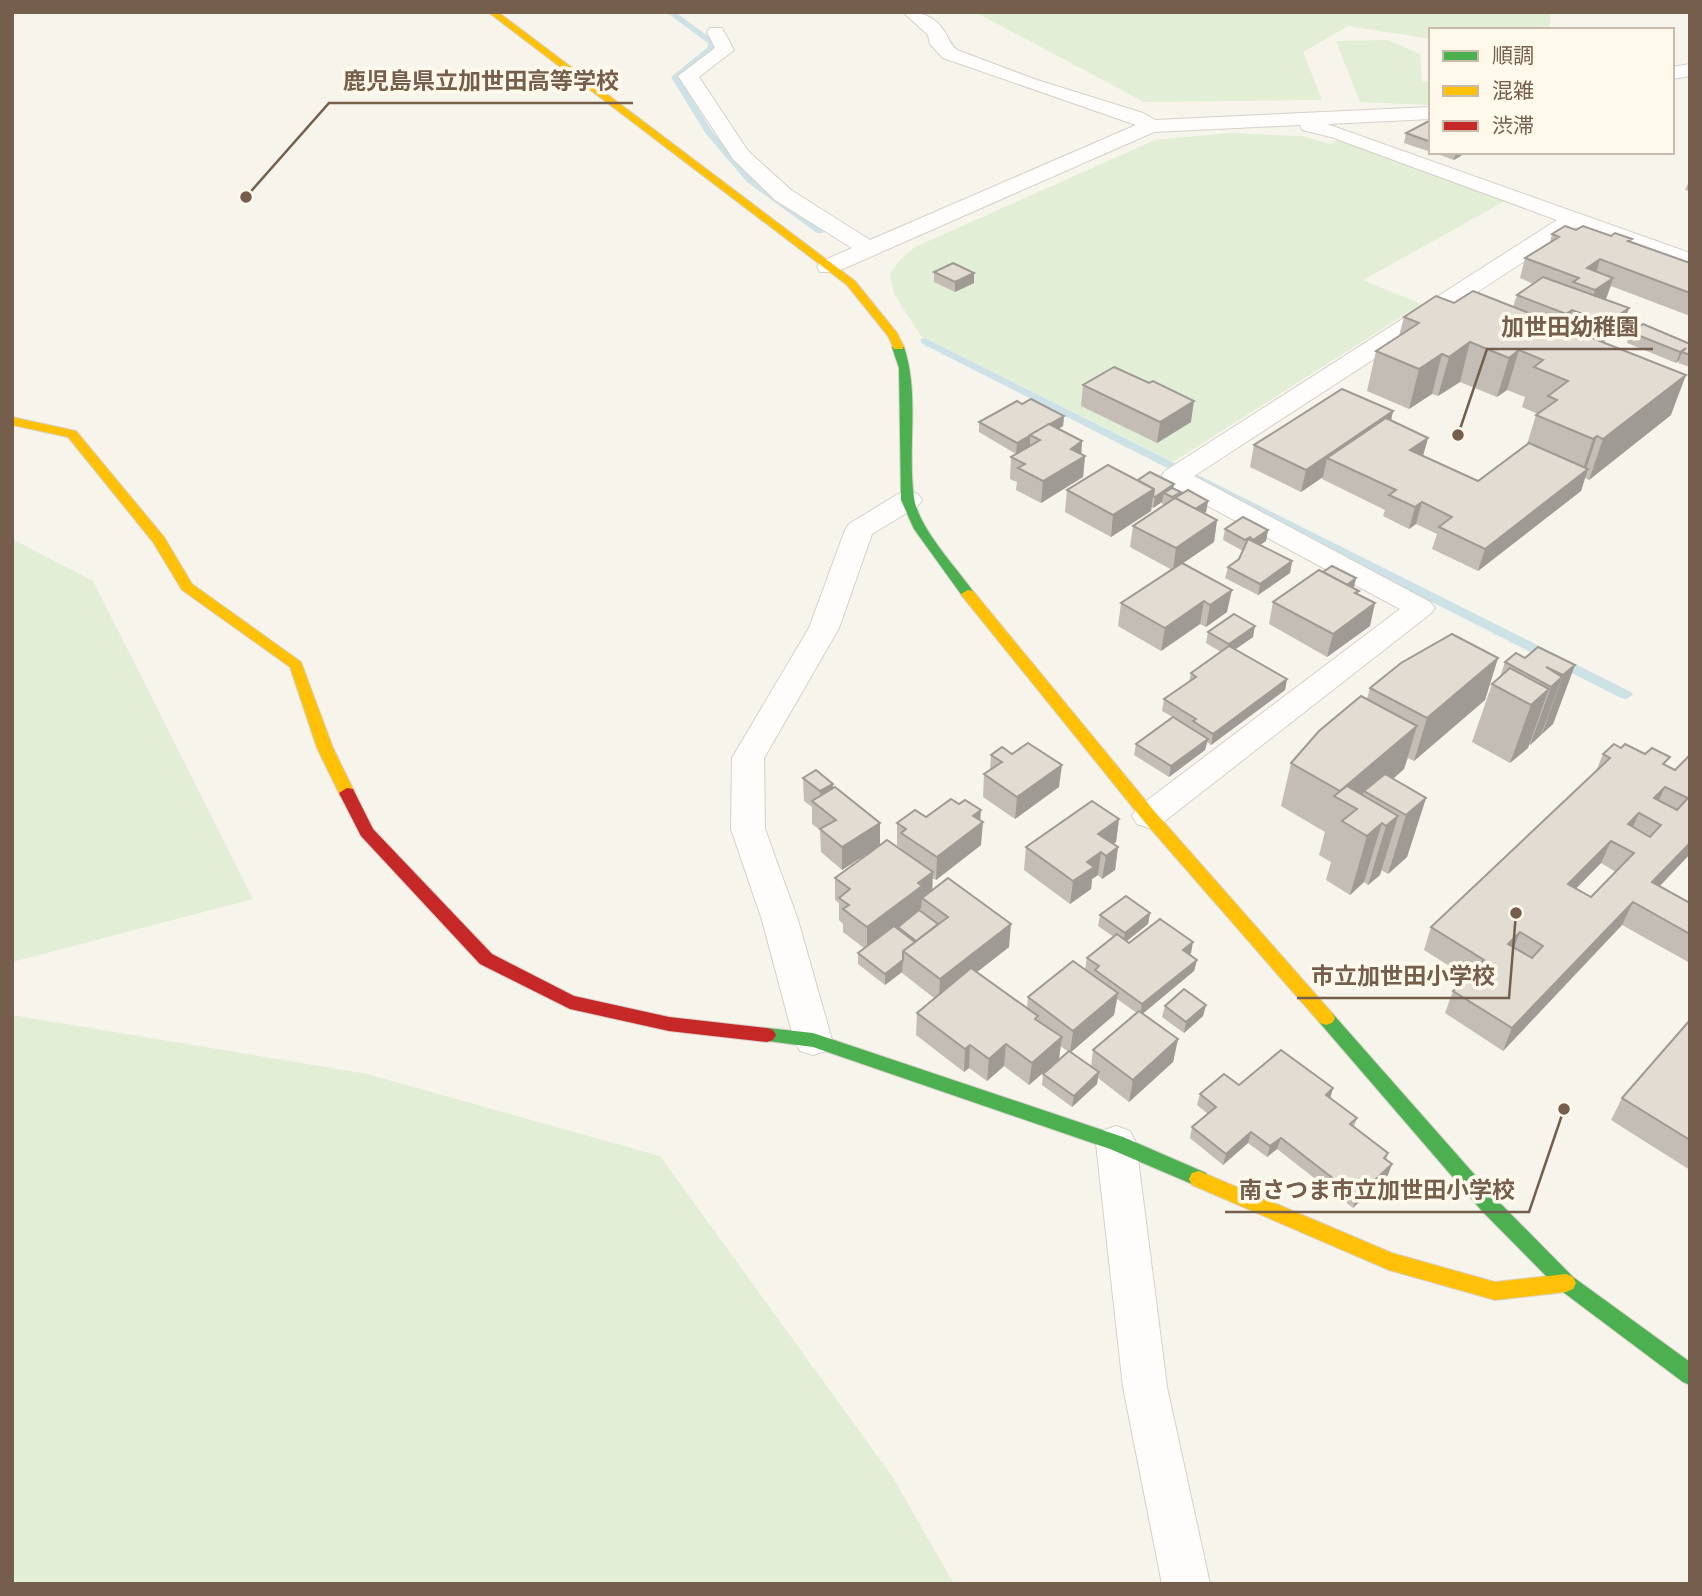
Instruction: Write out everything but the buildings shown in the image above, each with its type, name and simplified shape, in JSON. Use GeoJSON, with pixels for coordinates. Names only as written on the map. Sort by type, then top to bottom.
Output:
{"type":"FeatureCollection","features":[{"type":"Feature","properties":{"kind":"street"},"geometry":{"type":"LineString","coordinates":[[492,12],[851,283],[893,335],[905,368],[908,500],[921,529],[968,594],[1149,816],[1480,1195],[1566,1283],[1690,1375]]}},
{"type":"Feature","properties":{"kind":"street"},"geometry":{"type":"LineString","coordinates":[[912,12],[937,33],[939,44],[950,54],[1041,88],[1136,117],[1151,127]]}},
{"type":"Feature","properties":{"kind":"street"},"geometry":{"type":"LineString","coordinates":[[716,32],[725,50],[688,76],[740,155],[783,195],[868,249]]}},
{"type":"Feature","properties":{"kind":"street"},"geometry":{"type":"LineString","coordinates":[[828,267],[1151,127],[1429,113]]}},
{"type":"Feature","properties":{"kind":"street"},"geometry":{"type":"LineString","coordinates":[[1289,121],[1337,132],[1690,261]]}},
{"type":"Feature","properties":{"kind":"street"},"geometry":{"type":"LineString","coordinates":[[1149,816],[1420,608],[1175,477],[1574,219]]}},
{"type":"Feature","properties":{"kind":"street"},"geometry":{"type":"LineString","coordinates":[[12,421],[72,435],[159,540],[187,587],[296,665],[325,748],[367,832],[486,958],[570,1002],[669,1024],[813,1040],[1116,1143],[1389,1261],[1495,1291],[1566,1283]]}},
{"type":"Feature","properties":{"kind":"street"},"geometry":{"type":"LineString","coordinates":[[813,1040],[780,920],[748,829],[748,758],[824,628],[859,530],[908,500]]}},
{"type":"Feature","properties":{"kind":"street"},"geometry":{"type":"LineString","coordinates":[[1116,1143],[1144,1387],[1186,1584]]}},
{"type":"Feature","properties":{"kind":"green space"},"geometry":{"type":"Polygon","coordinates":[[[975,12],[1551,12],[1549,28],[1429,28],[1429,39],[1348,26],[1303,52],[1322,100],[1144,102],[975,12]]]}},
{"type":"Feature","properties":{"kind":"green space"},"geometry":{"type":"Polygon","coordinates":[[[1388,40],[1420,54],[1422,81],[1429,82],[1429,105],[1360,102],[1336,41],[1388,40]]]}},
{"type":"Feature","properties":{"kind":"green space"},"geometry":{"type":"Polygon","coordinates":[[[1229,133],[1302,136],[1330,144],[1337,140],[1507,200],[1363,280],[1421,304],[1173,462],[921,336],[894,294],[890,274],[900,260],[915,247],[1155,140],[1229,133]]]}},
{"type":"Feature","properties":{"kind":"green space"},"geometry":{"type":"Polygon","coordinates":[[[12,539],[93,581],[253,899],[12,962],[12,539]]]}},
{"type":"Feature","properties":{"kind":"green space"},"geometry":{"type":"Polygon","coordinates":[[[12,1015],[367,1074],[660,1156],[892,1476],[954,1584],[12,1584],[12,1015]]]}},
{"type":"Feature","properties":{"kind":"waterway"},"geometry":{"type":"LineString","coordinates":[[670,12],[712,42],[712,48],[675,77],[709,132],[750,180],[820,231]]}},
{"type":"Feature","properties":{"kind":"waterway"},"geometry":{"type":"LineString","coordinates":[[925,341],[1626,695]]}},
{"type":"Feature","properties":{"kind":"traffic: fast"},"geometry":{"type":"LineString","coordinates":[[898,347],[905,368],[908,500],[921,529],[968,594]]}},
{"type":"Feature","properties":{"kind":"traffic: fast"},"geometry":{"type":"LineString","coordinates":[[1326,1018],[1489,1205],[1566,1283],[1690,1375]]}},
{"type":"Feature","properties":{"kind":"traffic: fast"},"geometry":{"type":"LineString","coordinates":[[767,1035],[813,1040],[1116,1143],[1199,1179]]}},
{"type":"Feature","properties":{"kind":"traffic: slow"},"geometry":{"type":"LineString","coordinates":[[492,12],[851,283],[893,335],[898,347]]}},
{"type":"Feature","properties":{"kind":"traffic: slow"},"geometry":{"type":"LineString","coordinates":[[12,421],[72,434],[159,540],[187,587],[296,665],[325,748],[347,793]]}},
{"type":"Feature","properties":{"kind":"traffic: slow"},"geometry":{"type":"LineString","coordinates":[[968,594],[1149,816],[1326,1018]]}},
{"type":"Feature","properties":{"kind":"traffic: slow"},"geometry":{"type":"LineString","coordinates":[[1199,1179],[1389,1261],[1495,1291],[1566,1283]]}},
{"type":"Feature","properties":{"kind":"traffic: jam"},"geometry":{"type":"LineString","coordinates":[[347,793],[367,832],[486,959],[570,1002],[669,1024],[767,1035]]}},
{"type":"Feature","properties":{"kind":"place","name":"鹿児島県立加世田高等学校"},"geometry":{"type":"Point","coordinates":[246,197]}},
{"type":"Feature","properties":{"kind":"place","name":"加世田幼稚園"},"geometry":{"type":"Point","coordinates":[1458,435]}},
{"type":"Feature","properties":{"kind":"place","name":"市立加世田小学校"},"geometry":{"type":"Point","coordinates":[1516,913]}},
{"type":"Feature","properties":{"kind":"place","name":"南さつま市立加世田小学校"},"geometry":{"type":"Point","coordinates":[1564,1109]}}]}
